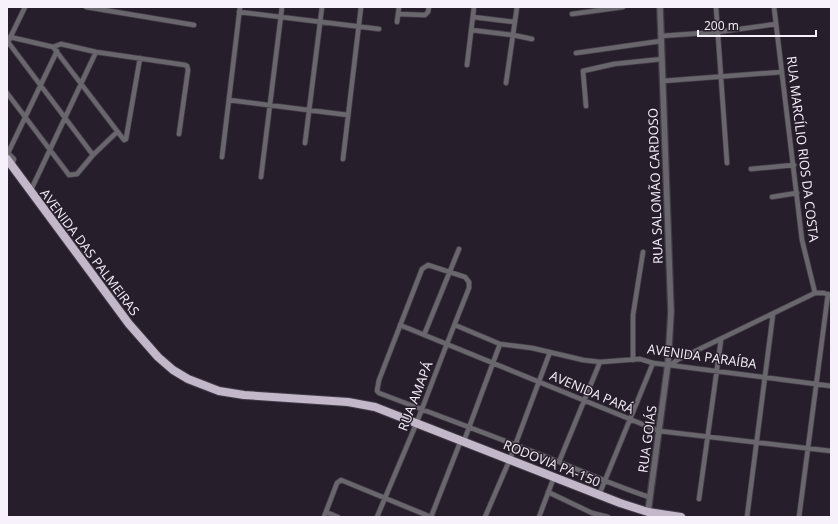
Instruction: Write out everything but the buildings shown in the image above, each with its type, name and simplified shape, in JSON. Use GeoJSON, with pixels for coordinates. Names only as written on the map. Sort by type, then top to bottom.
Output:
{"type":"FeatureCollection","features":[{"type":"Feature","properties":{"kind":"highway","name":"AVENIDA DAS PALMEIRAS"},"geometry":{"type":"LineString","coordinates":[[9,162],[96,282],[129,324],[158,357],[188,379],[219,391],[244,395],[362,404],[417,422]]}},
{"type":"Feature","properties":{"kind":"highway","name":"RODOVIA PA-150"},"geometry":{"type":"LineString","coordinates":[[417,422],[648,514],[682,517]]}},
{"type":"Feature","properties":{"kind":"street"},"geometry":{"type":"LineString","coordinates":[[8,41],[25,7]]}},
{"type":"Feature","properties":{"kind":"street"},"geometry":{"type":"LineString","coordinates":[[86,7],[194,24]]}},
{"type":"Feature","properties":{"kind":"street"},"geometry":{"type":"LineString","coordinates":[[261,177],[282,7]]}},
{"type":"Feature","properties":{"kind":"street"},"geometry":{"type":"LineString","coordinates":[[305,143],[322,7]]}},
{"type":"Feature","properties":{"kind":"street"},"geometry":{"type":"LineString","coordinates":[[343,159],[361,7]]}},
{"type":"Feature","properties":{"kind":"street"},"geometry":{"type":"LineString","coordinates":[[397,22],[398,7]]}},
{"type":"Feature","properties":{"kind":"street"},"geometry":{"type":"LineString","coordinates":[[398,14],[425,15],[429,7]]}},
{"type":"Feature","properties":{"kind":"street"},"geometry":{"type":"LineString","coordinates":[[467,65],[474,7]]}},
{"type":"Feature","properties":{"kind":"street"},"geometry":{"type":"LineString","coordinates":[[506,84],[517,7]]}},
{"type":"Feature","properties":{"kind":"street"},"geometry":{"type":"LineString","coordinates":[[572,14],[624,7]]}},
{"type":"Feature","properties":{"kind":"street","name":"RUA SALOMÃO CARDOSO"},"geometry":{"type":"LineString","coordinates":[[660,7],[665,187],[670,278],[670,364]]}},
{"type":"Feature","properties":{"kind":"street"},"geometry":{"type":"LineString","coordinates":[[716,7],[727,163]]}},
{"type":"Feature","properties":{"kind":"street","name":"RUA MARCÍLIO RIOS DA COSTA"},"geometry":{"type":"LineString","coordinates":[[774,7],[802,240],[816,293]]}},
{"type":"Feature","properties":{"kind":"street"},"geometry":{"type":"LineString","coordinates":[[222,157],[240,10],[281,17],[379,29]]}},
{"type":"Feature","properties":{"kind":"street"},"geometry":{"type":"LineString","coordinates":[[473,17],[515,22]]}},
{"type":"Feature","properties":{"kind":"street"},"geometry":{"type":"LineString","coordinates":[[576,53],[661,39],[776,24]]}},
{"type":"Feature","properties":{"kind":"street"},"geometry":{"type":"LineString","coordinates":[[471,30],[513,34],[532,39]]}},
{"type":"Feature","properties":{"kind":"street"},"geometry":{"type":"LineString","coordinates":[[8,41],[53,47],[61,44],[96,52],[163,60],[188,66],[179,134]]}},
{"type":"Feature","properties":{"kind":"street"},"geometry":{"type":"LineString","coordinates":[[8,41],[93,155]]}},
{"type":"Feature","properties":{"kind":"street"},"geometry":{"type":"LineString","coordinates":[[53,47],[117,132],[125,140],[140,58]]}},
{"type":"Feature","properties":{"kind":"street"},"geometry":{"type":"LineString","coordinates":[[9,162],[14,159],[8,153],[57,51]]}},
{"type":"Feature","properties":{"kind":"street"},"geometry":{"type":"LineString","coordinates":[[30,192],[96,52]]}},
{"type":"Feature","properties":{"kind":"street"},"geometry":{"type":"LineString","coordinates":[[586,106],[584,71],[614,64],[662,58]]}},
{"type":"Feature","properties":{"kind":"street"},"geometry":{"type":"LineString","coordinates":[[663,81],[782,72]]}},
{"type":"Feature","properties":{"kind":"street"},"geometry":{"type":"LineString","coordinates":[[7,94],[67,174],[72,176],[77,174],[93,155],[117,132]]}},
{"type":"Feature","properties":{"kind":"street"},"geometry":{"type":"LineString","coordinates":[[229,100],[348,115]]}},
{"type":"Feature","properties":{"kind":"street"},"geometry":{"type":"LineString","coordinates":[[751,168],[794,165]]}},
{"type":"Feature","properties":{"kind":"street"},"geometry":{"type":"LineString","coordinates":[[772,197],[797,193]]}},
{"type":"Feature","properties":{"kind":"street"},"geometry":{"type":"LineString","coordinates":[[424,335],[459,249]]}},
{"type":"Feature","properties":{"kind":"street"},"geometry":{"type":"LineString","coordinates":[[633,360],[633,315],[643,252]]}},
{"type":"Feature","properties":{"kind":"street"},"geometry":{"type":"LineString","coordinates":[[449,271],[428,265],[422,269],[379,380],[377,391],[470,426],[605,482],[649,497]]}},
{"type":"Feature","properties":{"kind":"street","name":"RUA AMAPÁ"},"geometry":{"type":"LineString","coordinates":[[377,517],[417,422],[469,288],[469,282],[466,277],[449,271]]}},
{"type":"Feature","properties":{"kind":"street"},"geometry":{"type":"LineString","coordinates":[[670,364],[816,293],[829,295],[799,517]]}},
{"type":"Feature","properties":{"kind":"street"},"geometry":{"type":"LineString","coordinates":[[747,517],[773,314]]}},
{"type":"Feature","properties":{"kind":"street","name":"AVENIDA PARÁ"},"geometry":{"type":"LineString","coordinates":[[400,325],[659,431],[831,451]]}},
{"type":"Feature","properties":{"kind":"street","name":"AVENIDA PARAÍBA"},"geometry":{"type":"LineString","coordinates":[[454,325],[500,344],[600,362],[647,360],[653,363],[766,376],[831,386]]}},
{"type":"Feature","properties":{"kind":"street"},"geometry":{"type":"LineString","coordinates":[[699,499],[721,340]]}},
{"type":"Feature","properties":{"kind":"street"},"geometry":{"type":"LineString","coordinates":[[338,517],[325,515],[340,480],[431,517],[462,441],[470,426],[500,344]]}},
{"type":"Feature","properties":{"kind":"street"},"geometry":{"type":"LineString","coordinates":[[485,517],[510,459],[550,352]]}},
{"type":"Feature","properties":{"kind":"street"},"geometry":{"type":"LineString","coordinates":[[559,462],[600,362]]}},
{"type":"Feature","properties":{"kind":"street"},"geometry":{"type":"LineString","coordinates":[[599,495],[653,363]]}},
{"type":"Feature","properties":{"kind":"street","name":"RUA GOIÁS"},"geometry":{"type":"LineString","coordinates":[[648,514],[649,497],[670,364]]}},
{"type":"Feature","properties":{"kind":"street"},"geometry":{"type":"LineString","coordinates":[[538,517],[554,477]]}},
{"type":"Feature","properties":{"kind":"street"},"geometry":{"type":"LineString","coordinates":[[548,492],[592,515],[608,517]]}}]}
